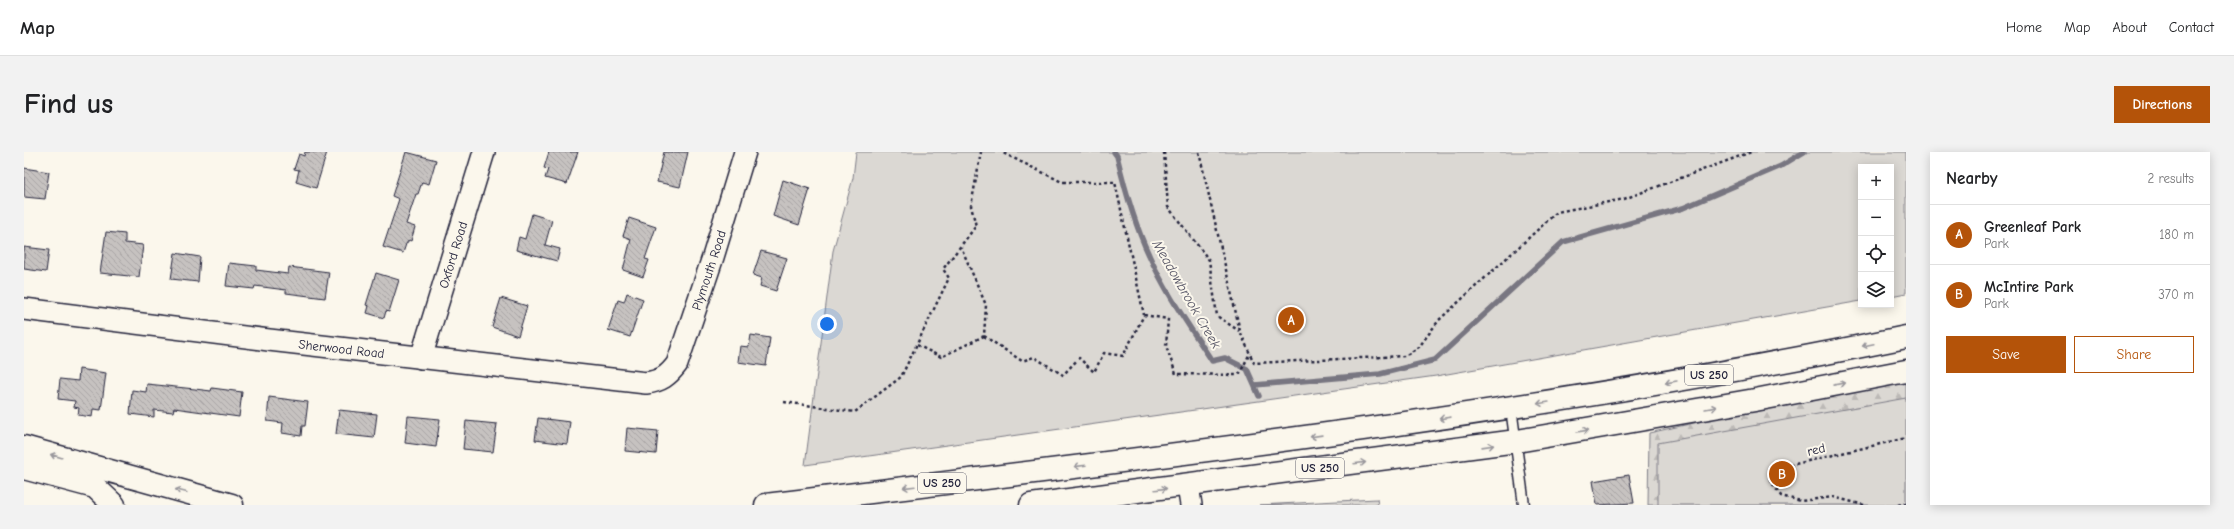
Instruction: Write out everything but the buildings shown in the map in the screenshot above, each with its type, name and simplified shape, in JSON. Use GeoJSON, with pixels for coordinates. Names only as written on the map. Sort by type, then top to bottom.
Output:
{"type":"FeatureCollection","features":[{"type":"Feature","properties":{"kind":"highway","name":"US 250"},"geometry":{"type":"LineString","coordinates":[[766,505],[1286,440],[1511,408],[1803,358],[1906,337]]}},
{"type":"Feature","properties":{"kind":"highway","name":"US 250"},"geometry":{"type":"LineString","coordinates":[[1031,505],[1190,495],[1517,442],[1755,400],[1906,371]]}},
{"type":"Feature","properties":{"kind":"highway"},"geometry":{"type":"LineString","coordinates":[[24,447],[232,505]]}},
{"type":"Feature","properties":{"kind":"highway"},"geometry":{"type":"LineString","coordinates":[[24,468],[95,487],[114,505]]}},
{"type":"Feature","properties":{"kind":"street","name":"Oxford Road"},"geometry":{"type":"LineString","coordinates":[[421,358],[484,152]]}},
{"type":"Feature","properties":{"kind":"street","name":"Plymouth Road"},"geometry":{"type":"LineString","coordinates":[[659,381],[670,374],[677,364],[713,257],[744,152]]}},
{"type":"Feature","properties":{"kind":"street","name":"Sherwood Road"},"geometry":{"type":"LineString","coordinates":[[24,309],[646,384],[659,381]]}},
{"type":"Feature","properties":{"kind":"lane"},"geometry":{"type":"LineString","coordinates":[[1511,408],[1517,442],[1524,505]]}},
{"type":"Feature","properties":{"kind":"path"},"geometry":{"type":"LineString","coordinates":[[784,402],[855,412],[901,377],[949,278],[943,269],[976,226],[971,206],[981,152]]}},
{"type":"Feature","properties":{"kind":"path"},"geometry":{"type":"LineString","coordinates":[[984,336],[1022,361],[1034,357],[1063,375],[1079,358],[1094,372],[1104,353],[1123,356],[1144,315],[1115,182],[1062,182],[1001,152]]}},
{"type":"Feature","properties":{"kind":"path"},"geometry":{"type":"LineString","coordinates":[[1164,152],[1168,207],[1209,260],[1217,316],[1240,331]]}},
{"type":"Feature","properties":{"kind":"path"},"geometry":{"type":"LineString","coordinates":[[1199,152],[1240,331],[1254,363],[1405,356],[1419,347],[1439,320],[1557,212],[1624,199],[1751,152]]}},
{"type":"Feature","properties":{"kind":"path"},"geometry":{"type":"LineString","coordinates":[[961,247],[986,305],[984,336]]}},
{"type":"Feature","properties":{"kind":"path"},"geometry":{"type":"LineString","coordinates":[[1144,315],[1168,319],[1166,346],[1176,374],[1237,375],[1240,373],[1243,364],[1250,353]]}},
{"type":"Feature","properties":{"kind":"path"},"geometry":{"type":"LineString","coordinates":[[917,345],[941,357],[984,336]]}},
{"type":"Feature","properties":{"kind":"path","name":"red"},"geometry":{"type":"LineString","coordinates":[[1864,505],[1833,497],[1802,501],[1781,496],[1770,480],[1774,469],[1906,438]]}},
{"type":"Feature","properties":{"kind":"path"},"geometry":{"type":"LineString","coordinates":[[1898,505],[1906,503]]}},
{"type":"Feature","properties":{"kind":"green space"},"geometry":{"type":"Polygon","coordinates":[[[856,152],[1906,152],[1906,293],[1894,295],[1894,164],[1858,164],[1858,302],[1436,376],[805,465],[833,251],[853,178],[856,152]]]}},
{"type":"Feature","properties":{"kind":"green space"},"geometry":{"type":"Polygon","coordinates":[[[1906,376],[1906,505],[1648,505],[1649,433],[1906,376]]]}},
{"type":"Feature","properties":{"kind":"green space"},"geometry":{"type":"Polygon","coordinates":[[[1906,398],[1906,505],[1658,505],[1658,443],[1906,398]]]}},
{"type":"Feature","properties":{"kind":"green space"},"geometry":{"type":"Polygon","coordinates":[[[1377,499],[1378,505],[1259,505],[1377,499]]]}},
{"type":"Feature","properties":{"kind":"waterway","name":"Meadowbrook Creek"},"geometry":{"type":"LineString","coordinates":[[1114,152],[1117,156],[1134,219],[1155,269],[1170,296],[1212,361],[1225,358],[1247,369],[1259,396]]}},
{"type":"Feature","properties":{"kind":"waterway"},"geometry":{"type":"LineString","coordinates":[[1255,385],[1380,374],[1435,360],[1563,242],[1683,208],[1781,166],[1804,152]]}},
{"type":"Feature","properties":{"kind":"place","name":"Greenleaf Park"},"geometry":{"type":"Point","coordinates":[1291,320]}},
{"type":"Feature","properties":{"kind":"place","name":"McIntire Park"},"geometry":{"type":"Point","coordinates":[1782,474]}}]}
